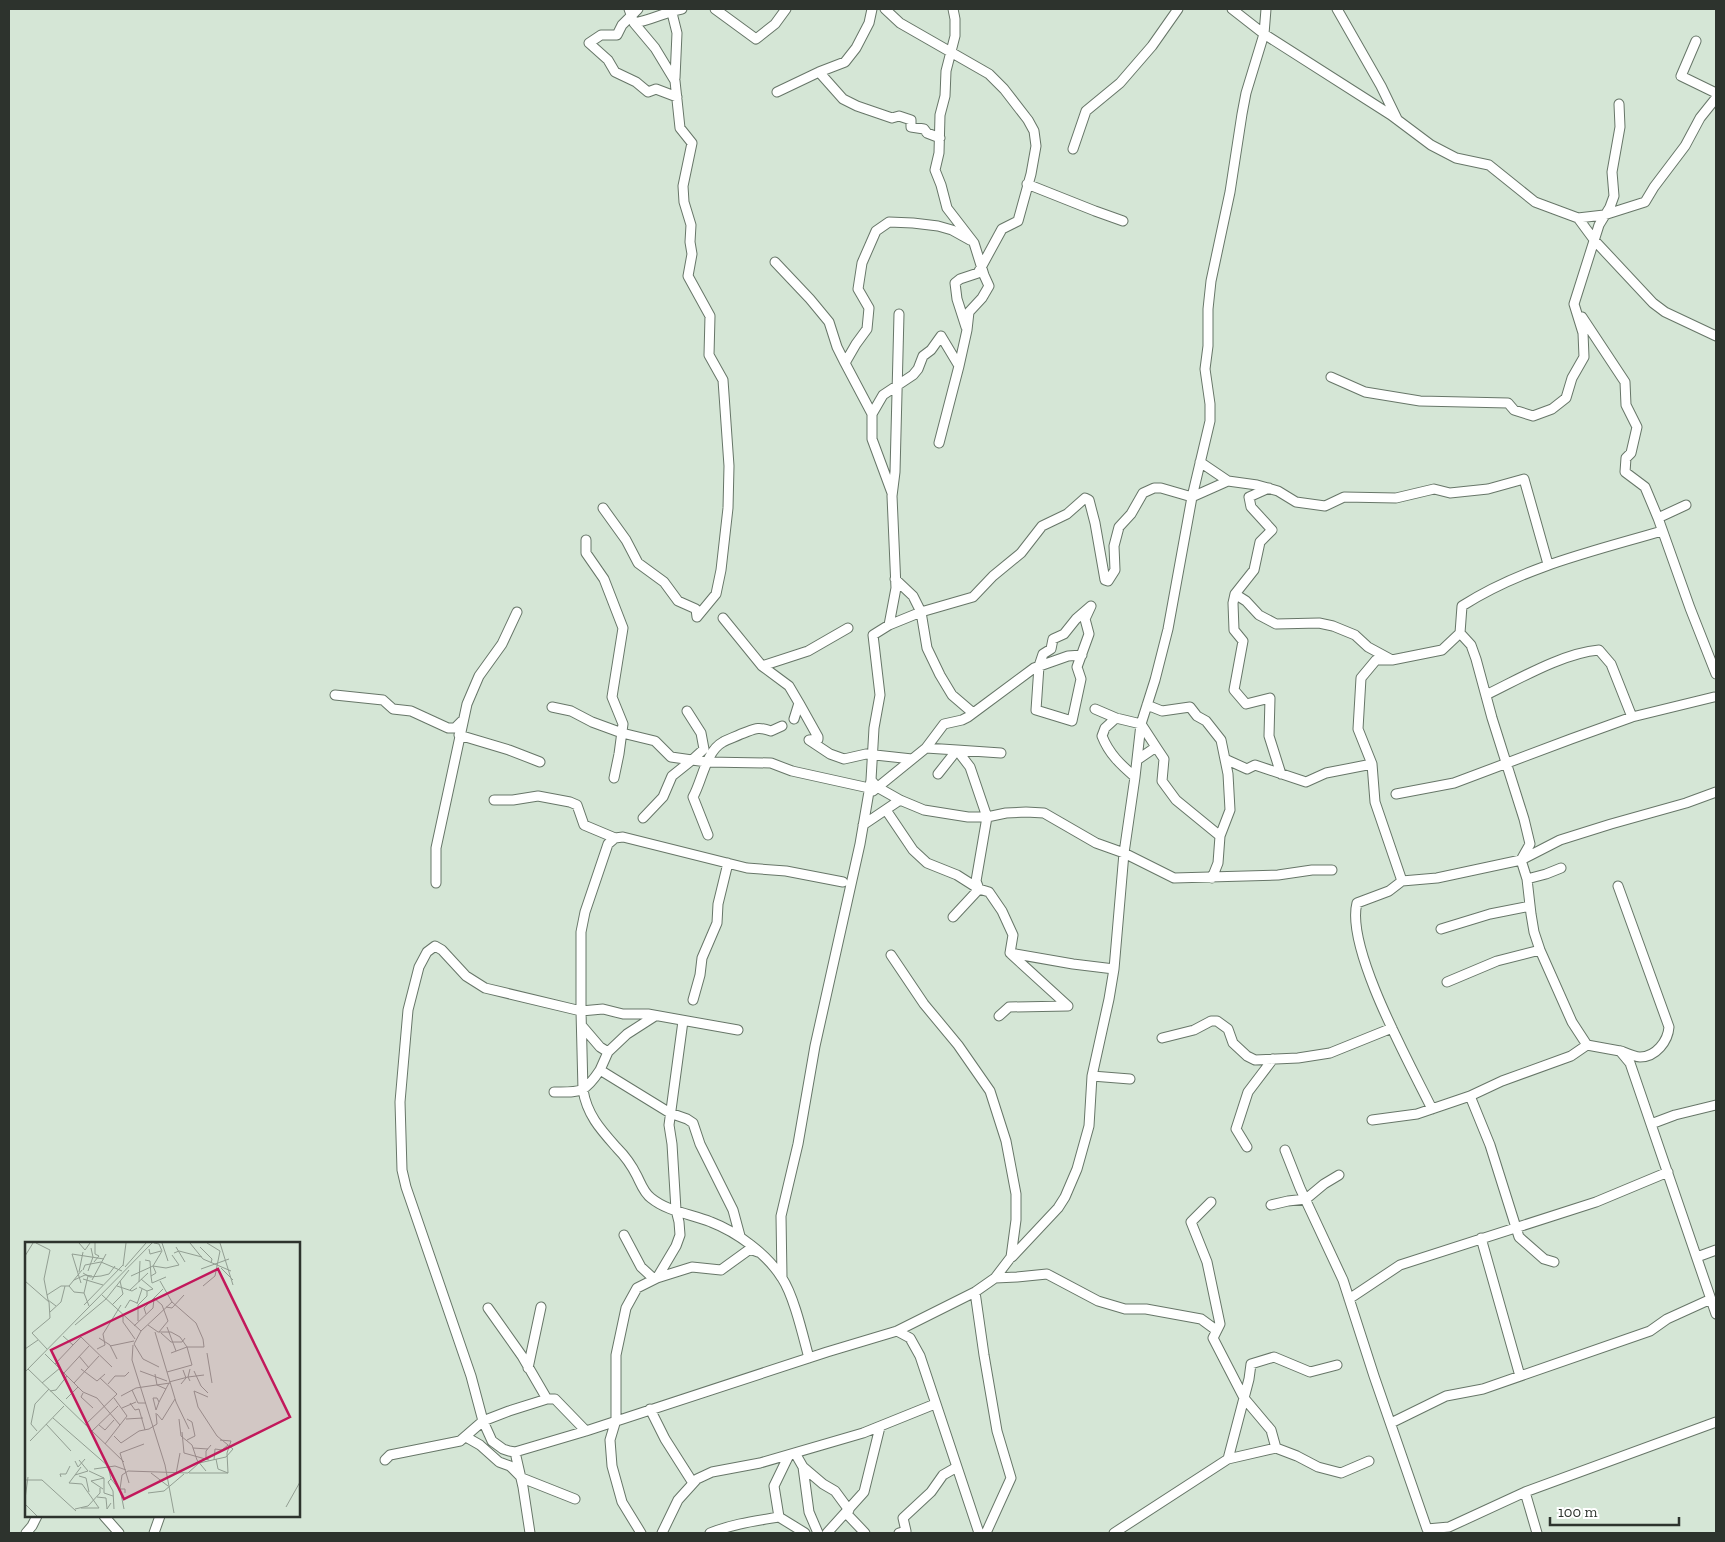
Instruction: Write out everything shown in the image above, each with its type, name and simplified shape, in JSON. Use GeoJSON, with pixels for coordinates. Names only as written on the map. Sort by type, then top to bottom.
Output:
{"type":"FeatureCollection","features":[{"type":"Feature","properties":{"kind":"street"},"geometry":{"type":"LineString","coordinates":[[633,14],[649,21],[671,10],[682,9]]}},
{"type":"Feature","properties":{"kind":"street"},"geometry":{"type":"LineString","coordinates":[[716,9],[756,39],[775,24],[786,9]]}},
{"type":"Feature","properties":{"kind":"street"},"geometry":{"type":"LineString","coordinates":[[777,92],[845,62],[856,48],[869,23],[872,9]]}},
{"type":"Feature","properties":{"kind":"street"},"geometry":{"type":"LineString","coordinates":[[885,9],[900,23],[952,51],[989,74],[1004,89],[1031,125],[1036,139],[1036,146],[1018,221],[1002,230],[978,274],[960,279],[955,284],[958,295],[957,300],[967,330]]}},
{"type":"Feature","properties":{"kind":"street"},"geometry":{"type":"LineString","coordinates":[[939,443],[959,366],[969,312],[982,298],[989,286],[974,243],[950,214],[936,170],[940,138],[940,115],[945,96],[946,71],[952,51],[955,29],[954,9]]}},
{"type":"Feature","properties":{"kind":"street"},"geometry":{"type":"LineString","coordinates":[[1074,149],[1086,111],[1120,83],[1152,46],[1178,9]]}},
{"type":"Feature","properties":{"kind":"street"},"geometry":{"type":"LineString","coordinates":[[1232,9],[1264,34],[1398,120],[1431,145],[1456,158],[1489,164],[1535,202],[1578,218],[1604,215],[1645,202],[1685,146],[1700,118],[1716,98]]}},
{"type":"Feature","properties":{"kind":"street"},"geometry":{"type":"LineString","coordinates":[[738,1030],[655,1016],[623,1014],[603,1009],[581,1011],[485,988],[466,976],[436,946],[427,952],[419,967],[408,1010],[400,1102],[402,1170],[406,1187],[472,1376],[483,1421],[494,1443],[503,1449],[515,1452],[586,1431],[809,1358],[896,1332],[975,1292],[995,1278],[1058,1208],[1072,1183],[1089,1126],[1092,1076],[1114,968],[1116,923],[1124,853],[1136,777],[1141,724],[1168,629],[1192,497],[1210,417],[1205,370],[1208,346],[1210,287],[1230,192],[1246,93],[1264,34],[1266,9]]}},
{"type":"Feature","properties":{"kind":"street"},"geometry":{"type":"LineString","coordinates":[[1337,9],[1398,120]]}},
{"type":"Feature","properties":{"kind":"street"},"geometry":{"type":"LineString","coordinates":[[604,508],[626,540],[638,562],[664,582],[678,601],[696,608],[697,616],[716,594],[722,570],[728,508],[729,466],[723,380],[709,355],[710,316],[688,276],[692,254],[690,242],[691,225],[684,202],[683,186],[692,143],[680,128],[675,81],[677,33],[671,10]]}},
{"type":"Feature","properties":{"kind":"street"},"geometry":{"type":"LineString","coordinates":[[633,14],[675,81]]}},
{"type":"Feature","properties":{"kind":"street"},"geometry":{"type":"LineString","coordinates":[[633,14],[622,25],[618,35],[601,35],[589,43],[608,60],[615,72],[636,82],[648,92],[656,89],[677,97]]}},
{"type":"Feature","properties":{"kind":"street"},"geometry":{"type":"LineString","coordinates":[[1696,41],[1681,76],[1716,93]]}},
{"type":"Feature","properties":{"kind":"street"},"geometry":{"type":"LineString","coordinates":[[819,72],[843,99],[892,118],[899,116],[911,120],[911,127],[924,128],[927,133],[940,138]]}},
{"type":"Feature","properties":{"kind":"street"},"geometry":{"type":"LineString","coordinates":[[1331,377],[1365,392],[1420,401],[1508,403],[1514,410],[1533,416],[1552,408],[1566,398],[1572,378],[1584,358],[1583,333],[1574,304],[1599,225],[1612,204],[1614,196],[1612,172],[1620,127],[1619,104]]}},
{"type":"Feature","properties":{"kind":"street"},"geometry":{"type":"LineString","coordinates":[[1027,184],[1095,212],[1123,221]]}},
{"type":"Feature","properties":{"kind":"street"},"geometry":{"type":"LineString","coordinates":[[1578,218],[1595,241],[1658,307],[1716,336]]}},
{"type":"Feature","properties":{"kind":"street"},"geometry":{"type":"LineString","coordinates":[[845,362],[867,329],[869,308],[858,289],[862,263],[876,230],[889,222],[938,226],[952,230],[974,243]]}},
{"type":"Feature","properties":{"kind":"street"},"geometry":{"type":"LineString","coordinates":[[775,262],[829,322],[837,347],[872,414],[872,439],[892,496]]}},
{"type":"Feature","properties":{"kind":"street"},"geometry":{"type":"LineString","coordinates":[[1574,304],[1625,382],[1626,405],[1637,426],[1632,453],[1626,458],[1625,472],[1645,487],[1716,674]]}},
{"type":"Feature","properties":{"kind":"street"},"geometry":{"type":"LineString","coordinates":[[889,625],[895,601],[892,496],[895,472],[898,314]]}},
{"type":"Feature","properties":{"kind":"street"},"geometry":{"type":"LineString","coordinates":[[872,414],[881,398],[913,375],[918,369],[922,356],[931,350],[942,336],[959,366]]}},
{"type":"Feature","properties":{"kind":"street"},"geometry":{"type":"LineString","coordinates":[[1200,462],[1228,481],[1270,488],[1296,502],[1325,506],[1344,497],[1396,498],[1434,489],[1450,493],[1488,489],[1524,479],[1548,564]]}},
{"type":"Feature","properties":{"kind":"street"},"geometry":{"type":"LineString","coordinates":[[809,1358],[801,1328],[782,1277],[781,1216],[798,1144],[815,1046],[871,788],[874,728],[879,707],[880,688],[873,635],[889,625],[921,612],[975,596],[988,581],[1021,553],[1042,526],[1067,514],[1085,498],[1089,500],[1105,580],[1108,581],[1115,570],[1114,546],[1119,527],[1130,516],[1142,494],[1154,488],[1162,488],[1192,497],[1228,481]]}},
{"type":"Feature","properties":{"kind":"street"},"geometry":{"type":"LineString","coordinates":[[1270,488],[1248,497],[1251,507],[1272,530],[1260,542],[1254,570],[1235,594],[1233,603],[1234,630],[1243,641],[1234,690],[1246,704],[1270,698],[1269,736],[1281,774]]}},
{"type":"Feature","properties":{"kind":"street"},"geometry":{"type":"LineString","coordinates":[[1658,518],[1686,505]]}},
{"type":"Feature","properties":{"kind":"street"},"geometry":{"type":"LineString","coordinates":[[1402,881],[1375,802],[1372,764],[1358,729],[1361,678],[1376,660],[1392,660],[1442,650],[1460,633],[1462,606],[1482,594],[1548,564],[1662,531]]}},
{"type":"Feature","properties":{"kind":"street"},"geometry":{"type":"LineString","coordinates":[[586,540],[586,553],[604,578],[623,628],[612,697],[623,724],[614,778]]}},
{"type":"Feature","properties":{"kind":"street"},"geometry":{"type":"LineString","coordinates":[[895,579],[913,596],[921,612],[927,648],[940,675],[952,695],[973,713]]}},
{"type":"Feature","properties":{"kind":"street"},"geometry":{"type":"LineString","coordinates":[[1235,594],[1246,602],[1258,616],[1276,624],[1319,623],[1333,626],[1355,635],[1368,647],[1392,660]]}},
{"type":"Feature","properties":{"kind":"street"},"geometry":{"type":"LineString","coordinates":[[1091,606],[1085,619],[1089,634],[1082,655],[1077,667],[1081,679],[1072,721],[1036,710],[1043,654],[1050,649],[1052,639],[1064,634],[1076,619],[1091,606]]}},
{"type":"Feature","properties":{"kind":"street"},"geometry":{"type":"LineString","coordinates":[[436,883],[436,848],[467,704],[479,676],[502,644],[517,612]]}},
{"type":"Feature","properties":{"kind":"street"},"geometry":{"type":"LineString","coordinates":[[723,618],[762,666],[789,686],[818,737],[818,739],[809,740],[815,745],[830,754],[844,759],[863,754],[912,759]]}},
{"type":"Feature","properties":{"kind":"street"},"geometry":{"type":"LineString","coordinates":[[762,666],[808,651],[848,628]]}},
{"type":"Feature","properties":{"kind":"street"},"geometry":{"type":"LineString","coordinates":[[1460,633],[1471,645],[1524,819],[1530,844],[1521,860],[1527,879],[1534,932],[1572,1022],[1587,1045]]}},
{"type":"Feature","properties":{"kind":"street"},"geometry":{"type":"LineString","coordinates":[[1486,695],[1546,666],[1586,652],[1599,650],[1611,664],[1632,717]]}},
{"type":"Feature","properties":{"kind":"street"},"geometry":{"type":"LineString","coordinates":[[871,788],[926,748],[944,724],[962,720],[1040,666],[1068,656],[1082,655]]}},
{"type":"Feature","properties":{"kind":"street"},"geometry":{"type":"LineString","coordinates":[[335,695],[383,700],[393,708],[411,711],[448,728],[455,728],[463,721]]}},
{"type":"Feature","properties":{"kind":"street"},"geometry":{"type":"LineString","coordinates":[[1396,794],[1454,784],[1632,717],[1714,697]]}},
{"type":"Feature","properties":{"kind":"street"},"geometry":{"type":"LineString","coordinates":[[794,719],[799,703]]}},
{"type":"Feature","properties":{"kind":"street"},"geometry":{"type":"LineString","coordinates":[[1147,705],[1162,711],[1190,707],[1197,716],[1206,721],[1221,740],[1228,774],[1230,810],[1220,836],[1218,863],[1212,878]]}},
{"type":"Feature","properties":{"kind":"street"},"geometry":{"type":"LineString","coordinates":[[552,707],[571,711],[592,722],[622,733],[655,741],[671,757],[707,762],[771,763],[792,771],[871,788],[924,810],[968,817],[1044,813],[1096,843],[1124,853],[1171,877],[1184,879],[1212,878],[1332,870]]}},
{"type":"Feature","properties":{"kind":"street"},"geometry":{"type":"LineString","coordinates":[[1095,709],[1116,718],[1141,724],[1164,759],[1162,781],[1176,800],[1220,836]]}},
{"type":"Feature","properties":{"kind":"street"},"geometry":{"type":"LineString","coordinates":[[643,818],[663,797],[672,776],[704,749],[701,733],[687,712]]}},
{"type":"Feature","properties":{"kind":"street"},"geometry":{"type":"LineString","coordinates":[[1116,718],[1105,728],[1102,736],[1111,753],[1136,777]]}},
{"type":"Feature","properties":{"kind":"street"},"geometry":{"type":"LineString","coordinates":[[708,835],[693,797],[700,785],[711,753],[721,743],[760,727],[771,731],[782,726]]}},
{"type":"Feature","properties":{"kind":"street"},"geometry":{"type":"LineString","coordinates":[[459,735],[509,750],[540,762]]}},
{"type":"Feature","properties":{"kind":"street"},"geometry":{"type":"LineString","coordinates":[[1137,760],[1156,747]]}},
{"type":"Feature","properties":{"kind":"street"},"geometry":{"type":"LineString","coordinates":[[926,748],[1001,753]]}},
{"type":"Feature","properties":{"kind":"street"},"geometry":{"type":"LineString","coordinates":[[938,774],[957,750]]}},
{"type":"Feature","properties":{"kind":"street"},"geometry":{"type":"LineString","coordinates":[[957,750],[970,767],[987,817],[976,881],[979,889]]}},
{"type":"Feature","properties":{"kind":"street"},"geometry":{"type":"LineString","coordinates":[[1225,759],[1247,768],[1255,765],[1306,782],[1326,773],[1372,764]]}},
{"type":"Feature","properties":{"kind":"street"},"geometry":{"type":"LineString","coordinates":[[1432,1109],[1392,1028],[1366,965],[1354,913],[1357,903],[1389,891],[1402,881],[1437,878],[1521,860],[1560,840],[1619,821],[1686,803],[1716,792]]}},
{"type":"Feature","properties":{"kind":"street"},"geometry":{"type":"LineString","coordinates":[[494,800],[513,800],[538,796],[574,803],[578,808],[584,825],[615,838],[623,837],[748,868],[786,871],[843,882]]}},
{"type":"Feature","properties":{"kind":"street"},"geometry":{"type":"LineString","coordinates":[[863,825],[900,800]]}},
{"type":"Feature","properties":{"kind":"street"},"geometry":{"type":"LineString","coordinates":[[886,810],[913,850],[927,863],[957,875],[979,889],[989,892],[1002,912],[1013,935],[1010,953]]}},
{"type":"Feature","properties":{"kind":"street"},"geometry":{"type":"LineString","coordinates":[[615,838],[605,849],[596,883],[585,912],[581,932],[581,1011],[583,1090],[585,1101],[596,1124],[627,1160],[647,1195],[658,1203],[711,1222],[740,1236],[782,1277]]}},
{"type":"Feature","properties":{"kind":"street"},"geometry":{"type":"LineString","coordinates":[[693,1000],[700,975],[702,958],[717,923],[718,904],[728,863]]}},
{"type":"Feature","properties":{"kind":"street"},"geometry":{"type":"LineString","coordinates":[[1527,879],[1561,868]]}},
{"type":"Feature","properties":{"kind":"street"},"geometry":{"type":"LineString","coordinates":[[1372,1120],[1417,1114],[1470,1096],[1502,1081],[1570,1056],[1587,1045],[1640,1057],[1655,1052],[1668,1036],[1669,1027],[1618,886]]}},
{"type":"Feature","properties":{"kind":"street"},"geometry":{"type":"LineString","coordinates":[[953,917],[979,889]]}},
{"type":"Feature","properties":{"kind":"street"},"geometry":{"type":"LineString","coordinates":[[1442,929],[1490,914],[1530,906]]}},
{"type":"Feature","properties":{"kind":"street"},"geometry":{"type":"LineString","coordinates":[[1447,982],[1496,961],[1540,950]]}},
{"type":"Feature","properties":{"kind":"street"},"geometry":{"type":"LineString","coordinates":[[1010,953],[1074,964],[1114,968]]}},
{"type":"Feature","properties":{"kind":"street"},"geometry":{"type":"LineString","coordinates":[[999,1016],[1009,1007],[1068,1006],[1010,953]]}},
{"type":"Feature","properties":{"kind":"street"},"geometry":{"type":"LineString","coordinates":[[891,955],[924,1004],[958,1045],[990,1091],[1006,1141],[1016,1194],[1016,1220],[1012,1257]]}},
{"type":"Feature","properties":{"kind":"street"},"geometry":{"type":"LineString","coordinates":[[554,1092],[583,1090],[592,1082],[600,1070],[608,1052],[627,1034],[655,1016]]}},
{"type":"Feature","properties":{"kind":"street"},"geometry":{"type":"LineString","coordinates":[[655,1279],[676,1246],[680,1235],[669,1125],[683,1021]]}},
{"type":"Feature","properties":{"kind":"street"},"geometry":{"type":"LineString","coordinates":[[1162,1038],[1194,1030],[1212,1021],[1217,1021],[1228,1029],[1233,1043],[1247,1056],[1255,1060],[1298,1058],[1330,1053],[1392,1028]]}},
{"type":"Feature","properties":{"kind":"street"},"geometry":{"type":"LineString","coordinates":[[582,1026],[600,1047],[608,1052]]}},
{"type":"Feature","properties":{"kind":"street"},"geometry":{"type":"LineString","coordinates":[[1620,1051],[1630,1063],[1716,1314]]}},
{"type":"Feature","properties":{"kind":"street"},"geometry":{"type":"LineString","coordinates":[[1247,1146],[1236,1129],[1248,1092],[1273,1059]]}},
{"type":"Feature","properties":{"kind":"street"},"geometry":{"type":"LineString","coordinates":[[1255,1060],[1261,1075]]}},
{"type":"Feature","properties":{"kind":"street"},"geometry":{"type":"LineString","coordinates":[[600,1070],[670,1113],[687,1119],[696,1128],[700,1144],[733,1210],[740,1236]]}},
{"type":"Feature","properties":{"kind":"street"},"geometry":{"type":"LineString","coordinates":[[1092,1076],[1130,1079]]}},
{"type":"Feature","properties":{"kind":"street"},"geometry":{"type":"LineString","coordinates":[[1470,1096],[1490,1146],[1520,1237],[1544,1259],[1554,1262]]}},
{"type":"Feature","properties":{"kind":"street"},"geometry":{"type":"LineString","coordinates":[[1651,1124],[1675,1115],[1716,1105]]}},
{"type":"Feature","properties":{"kind":"street"},"geometry":{"type":"LineString","coordinates":[[1285,1150],[1343,1280],[1428,1531],[1449,1527],[1525,1492],[1716,1422]]}},
{"type":"Feature","properties":{"kind":"street"},"geometry":{"type":"LineString","coordinates":[[1349,1299],[1400,1265],[1596,1202],[1668,1172]]}},
{"type":"Feature","properties":{"kind":"street"},"geometry":{"type":"LineString","coordinates":[[1271,1205],[1306,1199],[1324,1184],[1339,1175]]}},
{"type":"Feature","properties":{"kind":"street"},"geometry":{"type":"LineString","coordinates":[[1211,1202],[1191,1222],[1208,1262],[1220,1324],[1213,1338],[1244,1398],[1271,1430],[1276,1448]]}},
{"type":"Feature","properties":{"kind":"street"},"geometry":{"type":"LineString","coordinates":[[624,1235],[641,1267],[655,1279]]}},
{"type":"Feature","properties":{"kind":"street"},"geometry":{"type":"LineString","coordinates":[[1481,1238],[1520,1376]]}},
{"type":"Feature","properties":{"kind":"street"},"geometry":{"type":"LineString","coordinates":[[642,1533],[622,1502],[612,1466],[610,1440],[616,1420],[616,1355],[626,1308],[637,1288],[655,1279],[692,1267],[721,1270],[750,1248],[760,1254]]}},
{"type":"Feature","properties":{"kind":"street"},"geometry":{"type":"LineString","coordinates":[[1698,1257],[1716,1250]]}},
{"type":"Feature","properties":{"kind":"street"},"geometry":{"type":"LineString","coordinates":[[995,1278],[1047,1274],[1098,1301],[1125,1309],[1146,1309],[1201,1319],[1216,1330]]}},
{"type":"Feature","properties":{"kind":"street"},"geometry":{"type":"LineString","coordinates":[[975,1292],[997,1430],[1011,1478],[986,1533]]}},
{"type":"Feature","properties":{"kind":"street"},"geometry":{"type":"LineString","coordinates":[[1391,1423],[1446,1396],[1483,1389],[1650,1331],[1667,1319],[1711,1300]]}},
{"type":"Feature","properties":{"kind":"street"},"geometry":{"type":"LineString","coordinates":[[528,1368],[541,1306]]}},
{"type":"Feature","properties":{"kind":"street"},"geometry":{"type":"LineString","coordinates":[[488,1308],[528,1368],[546,1400]]}},
{"type":"Feature","properties":{"kind":"street"},"geometry":{"type":"LineString","coordinates":[[896,1332],[910,1338],[920,1356],[979,1533]]}},
{"type":"Feature","properties":{"kind":"street"},"geometry":{"type":"LineString","coordinates":[[1228,1459],[1250,1379],[1251,1364],[1274,1357],[1310,1372],[1337,1365]]}},
{"type":"Feature","properties":{"kind":"street"},"geometry":{"type":"LineString","coordinates":[[385,1460],[390,1455],[460,1441],[483,1421],[546,1400],[555,1400],[586,1431]]}},
{"type":"Feature","properties":{"kind":"street"},"geometry":{"type":"LineString","coordinates":[[662,1533],[678,1500],[697,1479],[712,1472],[792,1454],[880,1427],[935,1404]]}},
{"type":"Feature","properties":{"kind":"street"},"geometry":{"type":"LineString","coordinates":[[650,1410],[665,1439],[693,1483]]}},
{"type":"Feature","properties":{"kind":"street"},"geometry":{"type":"LineString","coordinates":[[827,1533],[848,1512],[865,1489],[880,1427]]}},
{"type":"Feature","properties":{"kind":"street"},"geometry":{"type":"LineString","coordinates":[[466,1437],[480,1445],[499,1462],[510,1466],[522,1478],[575,1499]]}},
{"type":"Feature","properties":{"kind":"street"},"geometry":{"type":"LineString","coordinates":[[1114,1533],[1228,1459],[1276,1448],[1318,1467],[1341,1473],[1369,1461]]}},
{"type":"Feature","properties":{"kind":"street"},"geometry":{"type":"LineString","coordinates":[[515,1452],[522,1478],[530,1533]]}},
{"type":"Feature","properties":{"kind":"street"},"geometry":{"type":"LineString","coordinates":[[792,1454],[823,1484],[835,1491],[848,1512],[865,1533]]}},
{"type":"Feature","properties":{"kind":"street"},"geometry":{"type":"LineString","coordinates":[[778,1518],[774,1486],[792,1454]]}},
{"type":"Feature","properties":{"kind":"street"},"geometry":{"type":"LineString","coordinates":[[803,1466],[809,1512],[818,1533]]}},
{"type":"Feature","properties":{"kind":"street"},"geometry":{"type":"LineString","coordinates":[[899,1533],[906,1531],[902,1518],[931,1492],[942,1475],[957,1467]]}},
{"type":"Feature","properties":{"kind":"street"},"geometry":{"type":"LineString","coordinates":[[1525,1492],[1538,1533]]}},
{"type":"Feature","properties":{"kind":"street"},"geometry":{"type":"LineString","coordinates":[[26,1533],[36,1517]]}},
{"type":"Feature","properties":{"kind":"street"},"geometry":{"type":"LineString","coordinates":[[105,1517],[119,1533]]}},
{"type":"Feature","properties":{"kind":"street"},"geometry":{"type":"LineString","coordinates":[[154,1533],[160,1517]]}},
{"type":"Feature","properties":{"kind":"street"},"geometry":{"type":"LineString","coordinates":[[710,1533],[744,1523],[778,1518],[805,1533]]}}]}
